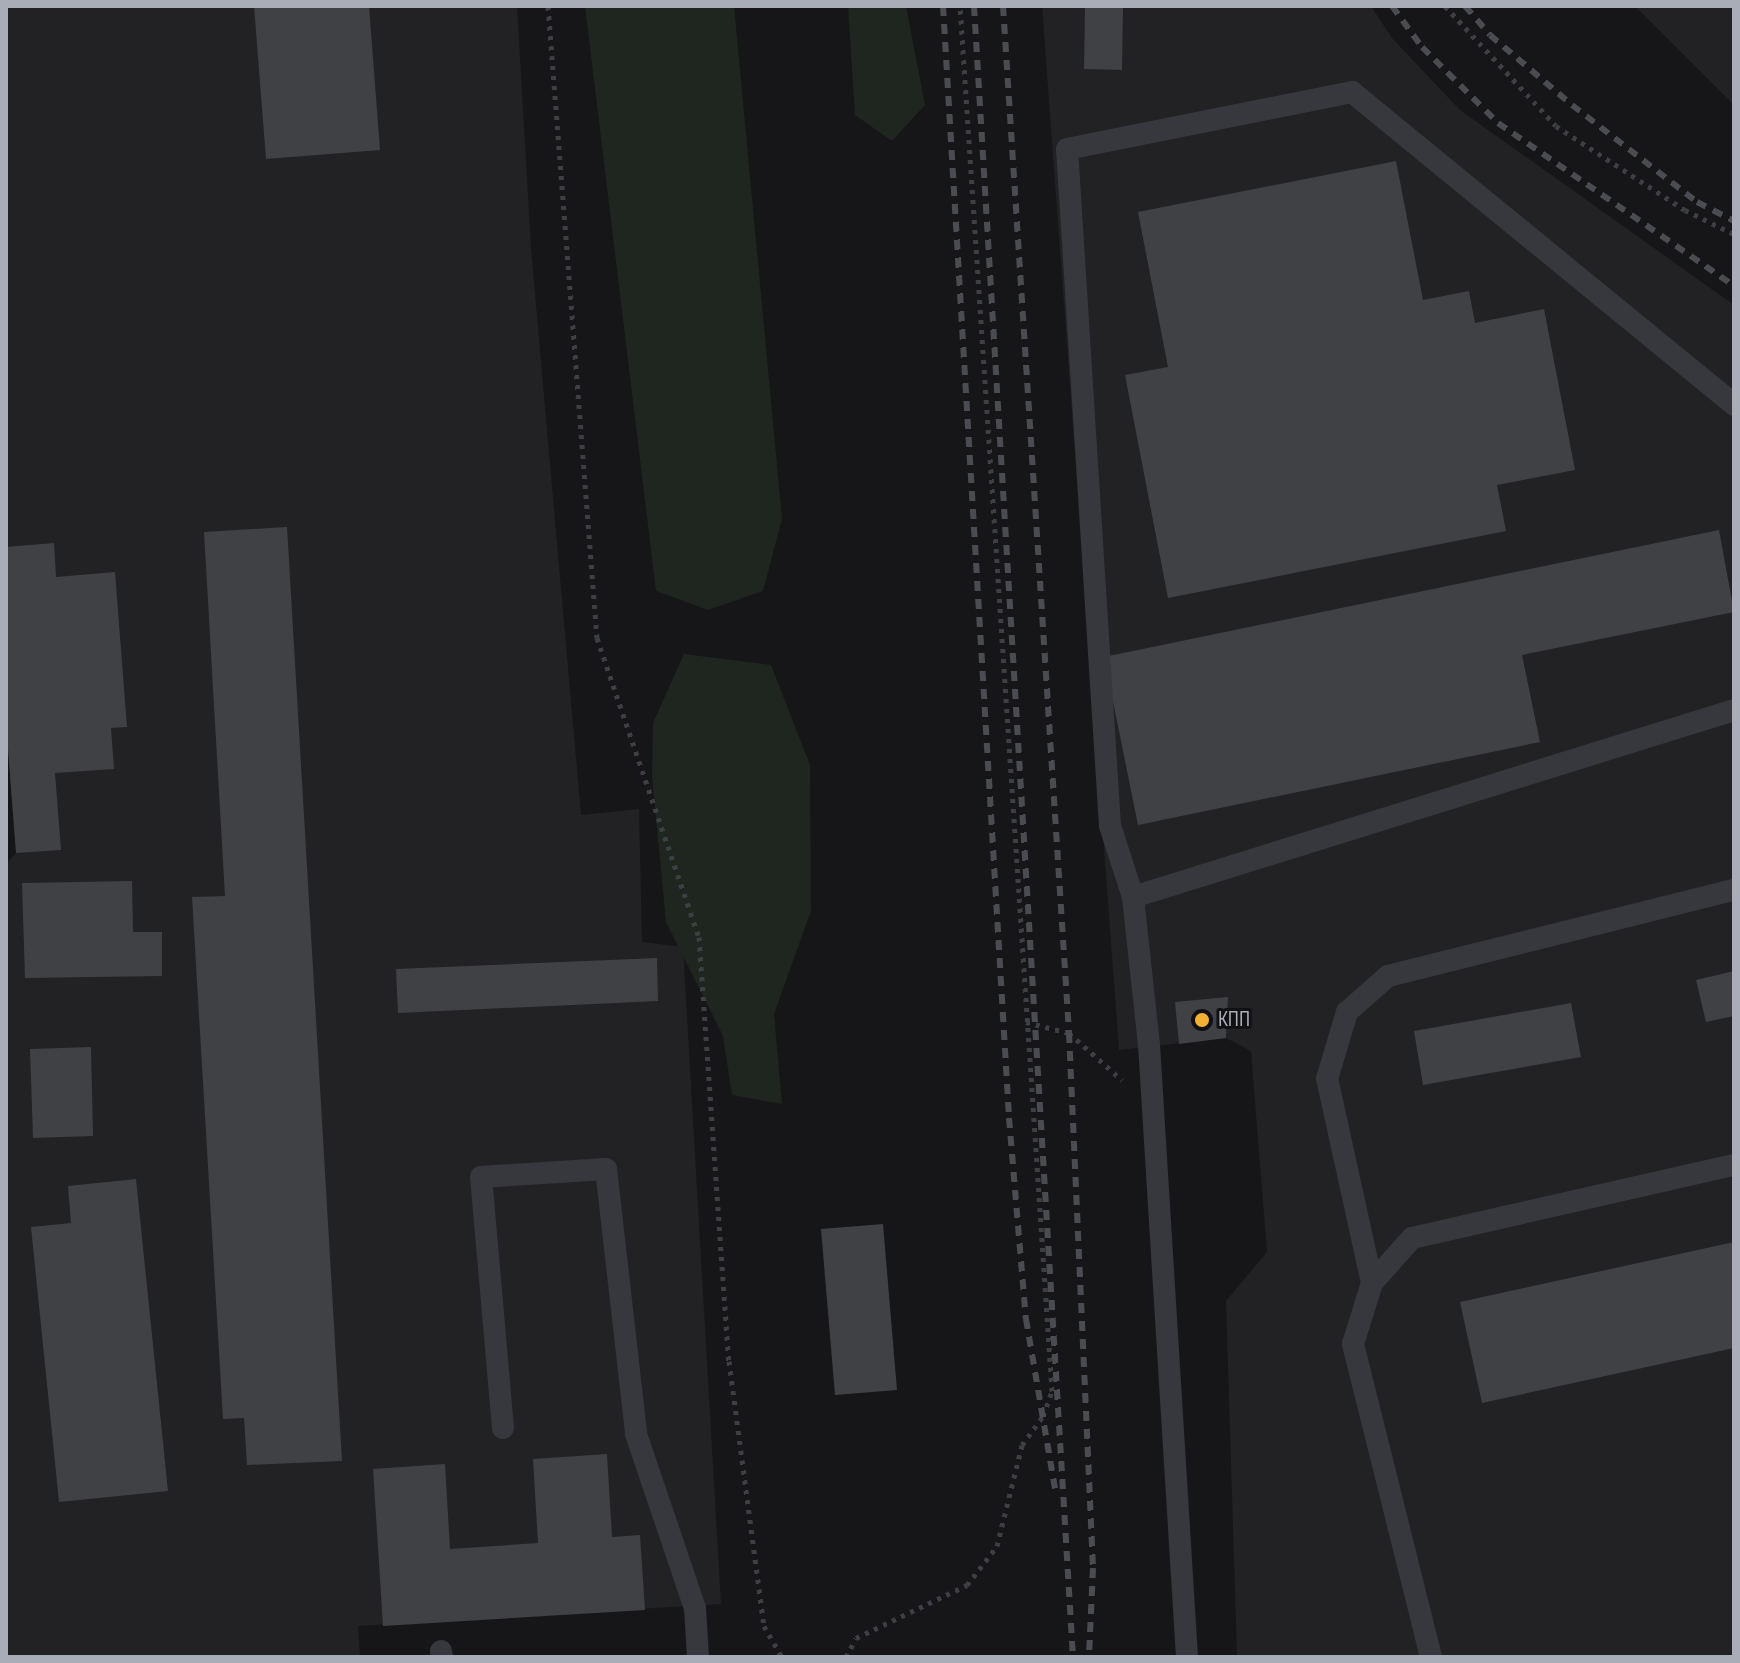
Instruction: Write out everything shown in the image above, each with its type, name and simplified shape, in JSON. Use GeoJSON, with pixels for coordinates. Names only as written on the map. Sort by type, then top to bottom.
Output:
{"type":"FeatureCollection","features":[{"type":"Feature","properties":{"kind":"lane"},"geometry":{"type":"LineString","coordinates":[[1187,1657],[1153,1107],[1133,897],[1110,826],[1067,149],[1352,92],[1734,405]]}},
{"type":"Feature","properties":{"kind":"lane"},"geometry":{"type":"LineString","coordinates":[[1133,897],[1734,710]]}},
{"type":"Feature","properties":{"kind":"lane"},"geometry":{"type":"LineString","coordinates":[[1372,1283],[1327,1079],[1347,1012],[1388,976],[1734,890]]}},
{"type":"Feature","properties":{"kind":"lane"},"geometry":{"type":"LineString","coordinates":[[1431,1657],[1353,1344],[1372,1283],[1412,1238],[1734,1165]]}},
{"type":"Feature","properties":{"kind":"lane"},"geometry":{"type":"LineString","coordinates":[[503,1428],[481,1177],[606,1169],[636,1434],[695,1608],[698,1657]]}},
{"type":"Feature","properties":{"kind":"path"},"geometry":{"type":"LineString","coordinates":[[548,6],[597,638],[699,937],[729,1361],[764,1626],[782,1657]]}},
{"type":"Feature","properties":{"kind":"path"},"geometry":{"type":"LineString","coordinates":[[846,1657],[856,1638],[967,1585],[997,1546],[1022,1445],[1043,1416],[1052,1391],[960,6]]}},
{"type":"Feature","properties":{"kind":"path"},"geometry":{"type":"LineString","coordinates":[[1445,6],[1556,126],[1685,210],[1734,234]]}},
{"type":"Feature","properties":{"kind":"path"},"geometry":{"type":"LineString","coordinates":[[1026,1022],[1069,1033],[1153,1107]]}},
{"type":"Feature","properties":{"kind":"shaded area"},"geometry":{"type":"Polygon","coordinates":[[[6,6],[517,6],[531,248],[581,815],[639,809],[642,942],[683,947],[721,1604],[358,1626],[360,1657],[6,1657],[6,864],[16,853],[6,723],[6,6]]]}},
{"type":"Feature","properties":{"kind":"shaded area"},"geometry":{"type":"Polygon","coordinates":[[[585,6],[734,6],[782,519],[763,591],[708,610],[656,591],[585,6]]]}},
{"type":"Feature","properties":{"kind":"shaded area"},"geometry":{"type":"Polygon","coordinates":[[[848,6],[906,6],[925,105],[892,141],[855,115],[848,6]]]}},
{"type":"Feature","properties":{"kind":"shaded area"},"geometry":{"type":"Polygon","coordinates":[[[1042,6],[1371,6],[1392,38],[1460,110],[1734,305],[1734,1657],[1237,1657],[1226,1301],[1267,1252],[1251,1051],[1226,1038],[1119,1050],[1042,6]]]}},
{"type":"Feature","properties":{"kind":"shaded area"},"geometry":{"type":"Polygon","coordinates":[[[1635,6],[1734,6],[1734,105],[1635,6]]]}},
{"type":"Feature","properties":{"kind":"shaded area"},"geometry":{"type":"Polygon","coordinates":[[[684,654],[771,665],[810,765],[811,911],[774,1014],[782,1104],[732,1095],[723,1036],[666,922],[652,776],[653,723],[684,654]]]}},
{"type":"Feature","properties":{"kind":"building"},"geometry":{"type":"Polygon","coordinates":[[[254,6],[369,6],[380,150],[266,159],[254,6]]]}},
{"type":"Feature","properties":{"kind":"building"},"geometry":{"type":"Polygon","coordinates":[[[1085,7],[1123,7],[1122,70],[1084,69],[1085,7]]]}},
{"type":"Feature","properties":{"kind":"building"},"geometry":{"type":"Polygon","coordinates":[[[1396,161],[1423,300],[1469,291],[1475,323],[1544,309],[1575,470],[1497,485],[1506,531],[1168,598],[1125,375],[1168,367],[1138,212],[1396,161]]]}},
{"type":"Feature","properties":{"kind":"building"},"geometry":{"type":"Polygon","coordinates":[[[287,527],[342,1461],[247,1465],[244,1418],[223,1419],[192,897],[225,896],[204,532],[287,527]]]}},
{"type":"Feature","properties":{"kind":"building"},"geometry":{"type":"Polygon","coordinates":[[[1719,530],[1734,612],[1522,655],[1540,742],[1138,825],[1104,657],[1719,530]]]}},
{"type":"Feature","properties":{"kind":"building"},"geometry":{"type":"Polygon","coordinates":[[[54,543],[56,577],[115,572],[127,727],[111,728],[114,769],[55,773],[61,850],[16,853],[6,723],[6,547],[54,543]]]}},
{"type":"Feature","properties":{"kind":"building"},"geometry":{"type":"Polygon","coordinates":[[[132,881],[133,932],[162,932],[162,976],[25,978],[22,883],[132,881]]]}},
{"type":"Feature","properties":{"kind":"building"},"geometry":{"type":"Polygon","coordinates":[[[657,958],[658,1001],[398,1013],[396,969],[657,958]]]}},
{"type":"Feature","properties":{"kind":"building"},"geometry":{"type":"Polygon","coordinates":[[[1734,971],[1734,1016],[1706,1022],[1696,980],[1734,971]]]}},
{"type":"Feature","properties":{"kind":"building","name":"КПП"},"geometry":{"type":"Polygon","coordinates":[[[1228,997],[1226,1038],[1179,1044],[1175,1002],[1228,997]]]}},
{"type":"Feature","properties":{"kind":"building"},"geometry":{"type":"Polygon","coordinates":[[[1571,1003],[1581,1057],[1423,1085],[1414,1031],[1571,1003]]]}},
{"type":"Feature","properties":{"kind":"building"},"geometry":{"type":"Polygon","coordinates":[[[91,1047],[93,1136],[33,1138],[30,1049],[91,1047]]]}},
{"type":"Feature","properties":{"kind":"building"},"geometry":{"type":"Polygon","coordinates":[[[136,1179],[168,1491],[59,1502],[31,1227],[71,1223],[68,1186],[136,1179]]]}},
{"type":"Feature","properties":{"kind":"building"},"geometry":{"type":"Polygon","coordinates":[[[883,1224],[897,1390],[835,1395],[821,1229],[883,1224]]]}},
{"type":"Feature","properties":{"kind":"building"},"geometry":{"type":"Polygon","coordinates":[[[1734,1242],[1734,1348],[1482,1403],[1460,1302],[1734,1242]]]}},
{"type":"Feature","properties":{"kind":"building"},"geometry":{"type":"Polygon","coordinates":[[[607,1454],[612,1537],[640,1535],[645,1610],[383,1626],[373,1469],[445,1464],[450,1549],[538,1543],[533,1459],[607,1454]]]}},
{"type":"Feature","properties":{"kind":"railway"},"geometry":{"type":"LineString","coordinates":[[943,6],[1009,1118],[1026,1319],[1055,1489]]}},
{"type":"Feature","properties":{"kind":"railway"},"geometry":{"type":"LineString","coordinates":[[974,6],[1073,1657]]}},
{"type":"Feature","properties":{"kind":"railway"},"geometry":{"type":"LineString","coordinates":[[1003,6],[1069,1033],[1093,1568],[1089,1657]]}},
{"type":"Feature","properties":{"kind":"railway"},"geometry":{"type":"LineString","coordinates":[[1392,6],[1422,47],[1498,123],[1734,286]]}},
{"type":"Feature","properties":{"kind":"railway"},"geometry":{"type":"LineString","coordinates":[[1465,6],[1490,35],[1572,105],[1697,202],[1734,221]]}},
{"type":"Feature","properties":{"kind":"place","name":"КПП"},"geometry":{"type":"Point","coordinates":[1202,1020]}}]}
